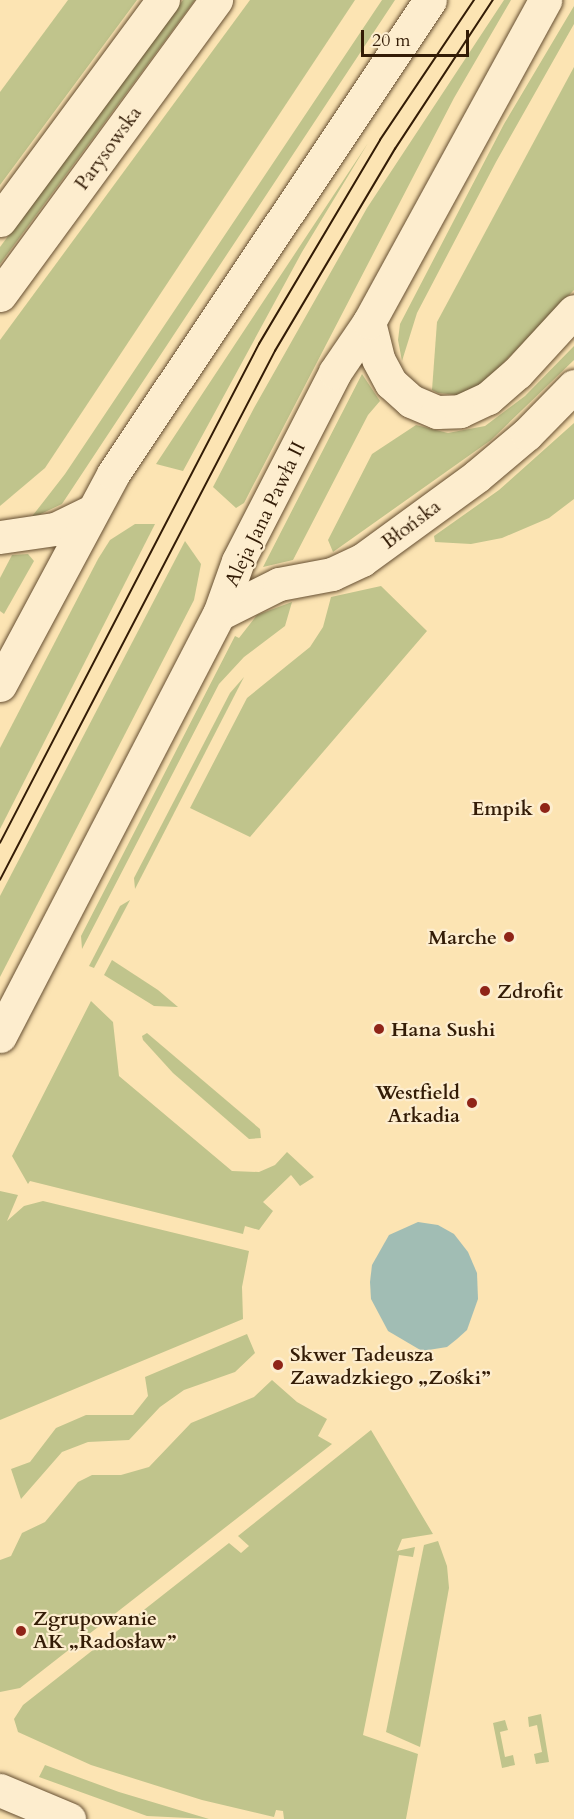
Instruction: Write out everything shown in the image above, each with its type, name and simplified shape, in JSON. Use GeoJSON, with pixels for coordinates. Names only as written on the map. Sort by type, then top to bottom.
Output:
{"type":"FeatureCollection","features":[{"type":"Feature","properties":{"kind":"main road"},"geometry":{"type":"LineString","coordinates":[[0,220],[163,0]]}},
{"type":"Feature","properties":{"kind":"main road","name":"Parysowska"},"geometry":{"type":"LineString","coordinates":[[0,295],[216,0]]}},
{"type":"Feature","properties":{"kind":"main road"},"geometry":{"type":"LineString","coordinates":[[3,668],[92,511],[430,0]]}},
{"type":"Feature","properties":{"kind":"main road","name":"Aleja Jana Pawła II"},"geometry":{"type":"LineString","coordinates":[[0,1036],[219,614],[238,561],[335,372],[369,322],[544,0]]}},
{"type":"Feature","properties":{"kind":"main road"},"geometry":{"type":"LineString","coordinates":[[369,322],[378,359],[391,382],[411,401],[437,412],[460,411],[488,398],[517,373],[574,311]]}},
{"type":"Feature","properties":{"kind":"main road","name":"Błońska"},"geometry":{"type":"LineString","coordinates":[[219,614],[279,584],[332,574],[362,560],[477,476],[527,434],[574,386]]}},
{"type":"Feature","properties":{"kind":"main road"},"geometry":{"type":"LineString","coordinates":[[0,537],[55,528],[92,511]]}},
{"type":"Feature","properties":{"kind":"main road"},"geometry":{"type":"LineString","coordinates":[[0,1790],[69,1819]]}},
{"type":"Feature","properties":{"kind":"green space"},"geometry":{"type":"Polygon","coordinates":[[[68,0],[137,0],[0,185],[0,92],[68,0]]]}},
{"type":"Feature","properties":{"kind":"green space"},"geometry":{"type":"Polygon","coordinates":[[[183,0],[195,0],[0,264],[0,247],[183,0]]]}},
{"type":"Feature","properties":{"kind":"green space"},"geometry":{"type":"Polygon","coordinates":[[[250,0],[355,0],[45,468],[0,506],[0,340],[250,0]]]}},
{"type":"Feature","properties":{"kind":"green space"},"geometry":{"type":"Polygon","coordinates":[[[382,0],[395,0],[62,504],[30,519],[65,474],[382,0]]]}},
{"type":"Feature","properties":{"kind":"green space"},"geometry":{"type":"Polygon","coordinates":[[[504,0],[511,0],[454,98],[244,503],[236,508],[213,487],[254,408],[367,208],[504,0]]]}},
{"type":"Feature","properties":{"kind":"green space"},"geometry":{"type":"Polygon","coordinates":[[[574,6],[574,24],[496,162],[417,313],[402,361],[398,340],[400,324],[504,124],[574,6]]]}},
{"type":"Feature","properties":{"kind":"green space"},"geometry":{"type":"Polygon","coordinates":[[[574,67],[574,290],[482,385],[458,395],[438,393],[432,390],[437,322],[574,67]]]}},
{"type":"Feature","properties":{"kind":"green space"},"geometry":{"type":"Polygon","coordinates":[[[368,143],[302,252],[183,471],[156,464],[368,143]]]}},
{"type":"Feature","properties":{"kind":"green space"},"geometry":{"type":"Polygon","coordinates":[[[574,346],[574,360],[491,440],[333,552],[328,540],[372,454],[416,425],[448,433],[485,426],[525,396],[574,346]]]}},
{"type":"Feature","properties":{"kind":"green space"},"geometry":{"type":"Polygon","coordinates":[[[362,374],[380,401],[368,415],[293,560],[263,567],[362,374]]]}},
{"type":"Feature","properties":{"kind":"green space"},"geometry":{"type":"Polygon","coordinates":[[[574,423],[574,499],[549,518],[502,538],[471,544],[435,542],[434,536],[499,490],[574,423]]]}},
{"type":"Feature","properties":{"kind":"green space"},"geometry":{"type":"Polygon","coordinates":[[[135,524],[155,524],[0,829],[0,748],[98,559],[110,540],[135,524]]]}},
{"type":"Feature","properties":{"kind":"green space"},"geometry":{"type":"Polygon","coordinates":[[[185,541],[201,564],[194,600],[0,977],[0,896],[185,541]]]}},
{"type":"Feature","properties":{"kind":"green space"},"geometry":{"type":"Polygon","coordinates":[[[28,554],[34,561],[4,614],[0,611],[0,578],[12,555],[28,554]]]}},
{"type":"Feature","properties":{"kind":"green space"},"geometry":{"type":"Polygon","coordinates":[[[381,586],[427,631],[250,837],[190,808],[247,698],[310,647],[323,627],[331,597],[381,586]]]}},
{"type":"Feature","properties":{"kind":"green space"},"geometry":{"type":"Polygon","coordinates":[[[292,602],[285,626],[244,657],[219,684],[82,949],[81,936],[235,636],[239,638],[257,615],[292,602]]]}},
{"type":"Feature","properties":{"kind":"green space"},"geometry":{"type":"Polygon","coordinates":[[[244,677],[135,889],[134,878],[230,693],[244,677]]]}},
{"type":"Feature","properties":{"kind":"green space"},"geometry":{"type":"Polygon","coordinates":[[[130,900],[94,968],[89,966],[120,906],[130,900]]]}},
{"type":"Feature","properties":{"kind":"green space"},"geometry":{"type":"Polygon","coordinates":[[[112,960],[158,990],[178,1007],[154,1006],[104,975],[112,960]]]}},
{"type":"Feature","properties":{"kind":"green space"},"geometry":{"type":"Polygon","coordinates":[[[91,1001],[113,1022],[119,1076],[232,1171],[259,1172],[275,1165],[287,1152],[314,1177],[300,1186],[291,1175],[263,1202],[273,1211],[259,1230],[245,1226],[243,1234],[30,1181],[28,1184],[12,1156],[91,1001]]]}},
{"type":"Feature","properties":{"kind":"green space"},"geometry":{"type":"Polygon","coordinates":[[[147,1033],[260,1129],[261,1138],[249,1139],[173,1073],[143,1040],[142,1036],[147,1033]]]}},
{"type":"Feature","properties":{"kind":"green space"},"geometry":{"type":"Polygon","coordinates":[[[0,1191],[18,1195],[7,1221],[24,1206],[43,1201],[249,1251],[242,1287],[243,1319],[0,1420],[0,1191]]]}},
{"type":"Feature","properties":{"kind":"green space"},"geometry":{"type":"Polygon","coordinates":[[[247,1334],[255,1353],[235,1372],[184,1390],[160,1407],[129,1440],[88,1442],[62,1452],[21,1499],[11,1469],[30,1462],[56,1428],[86,1415],[133,1415],[148,1396],[145,1377],[247,1334]]]}},
{"type":"Feature","properties":{"kind":"green space"},"geometry":{"type":"Polygon","coordinates":[[[272,1380],[297,1402],[327,1419],[318,1436],[332,1444],[20,1688],[0,1692],[0,1560],[11,1556],[22,1533],[45,1522],[78,1482],[92,1475],[121,1475],[149,1467],[191,1423],[254,1397],[272,1380]]]}},
{"type":"Feature","properties":{"kind":"green space"},"geometry":{"type":"Polygon","coordinates":[[[371,1430],[433,1534],[402,1539],[397,1551],[415,1547],[413,1557],[399,1555],[363,1735],[418,1754],[406,1819],[284,1819],[283,1811],[276,1810],[274,1817],[202,1800],[91,1765],[18,1732],[14,1719],[23,1705],[229,1543],[241,1553],[249,1546],[238,1536],[371,1430]]]}},
{"type":"Feature","properties":{"kind":"green space"},"geometry":{"type":"Polygon","coordinates":[[[438,1541],[447,1566],[449,1588],[420,1747],[386,1732],[424,1545],[438,1541]]]}},
{"type":"Feature","properties":{"kind":"green space"},"geometry":{"type":"Polygon","coordinates":[[[541,1714],[549,1762],[536,1764],[534,1754],[542,1752],[537,1725],[529,1727],[528,1717],[541,1714]]]}},
{"type":"Feature","properties":{"kind":"green space"},"geometry":{"type":"Polygon","coordinates":[[[505,1720],[508,1730],[500,1732],[505,1757],[513,1755],[515,1765],[502,1768],[493,1723],[505,1720]]]}},
{"type":"Feature","properties":{"kind":"green space"},"geometry":{"type":"Polygon","coordinates":[[[45,1765],[119,1792],[209,1819],[147,1816],[39,1777],[45,1765]]]}},
{"type":"Feature","properties":{"kind":"water"},"geometry":{"type":"Polygon","coordinates":[[[418,1222],[438,1225],[454,1234],[468,1252],[477,1273],[478,1299],[467,1330],[447,1347],[422,1351],[388,1331],[371,1299],[370,1282],[372,1265],[389,1235],[418,1222]]]}},
{"type":"Feature","properties":{"kind":"tram line"},"geometry":{"type":"LineString","coordinates":[[0,843],[259,344],[380,140],[474,0]]}},
{"type":"Feature","properties":{"kind":"tram line"},"geometry":{"type":"LineString","coordinates":[[0,880],[275,351],[395,149],[493,0]]}},
{"type":"Feature","properties":{"kind":"place","name":"Empik"},"geometry":{"type":"Point","coordinates":[545,808]}},
{"type":"Feature","properties":{"kind":"place","name":"Marche"},"geometry":{"type":"Point","coordinates":[509,937]}},
{"type":"Feature","properties":{"kind":"place","name":"Zdrofit"},"geometry":{"type":"Point","coordinates":[485,991]}},
{"type":"Feature","properties":{"kind":"place","name":"Hana Sushi"},"geometry":{"type":"Point","coordinates":[379,1029]}},
{"type":"Feature","properties":{"kind":"place","name":"Westfield Arkadia"},"geometry":{"type":"Point","coordinates":[472,1103]}},
{"type":"Feature","properties":{"kind":"place","name":"Skwer Tadeusza Zawadzkiego „Zośki”"},"geometry":{"type":"Point","coordinates":[278,1365]}},
{"type":"Feature","properties":{"kind":"place","name":"Zgrupowanie AK „Radosław”"},"geometry":{"type":"Point","coordinates":[21,1631]}}]}
